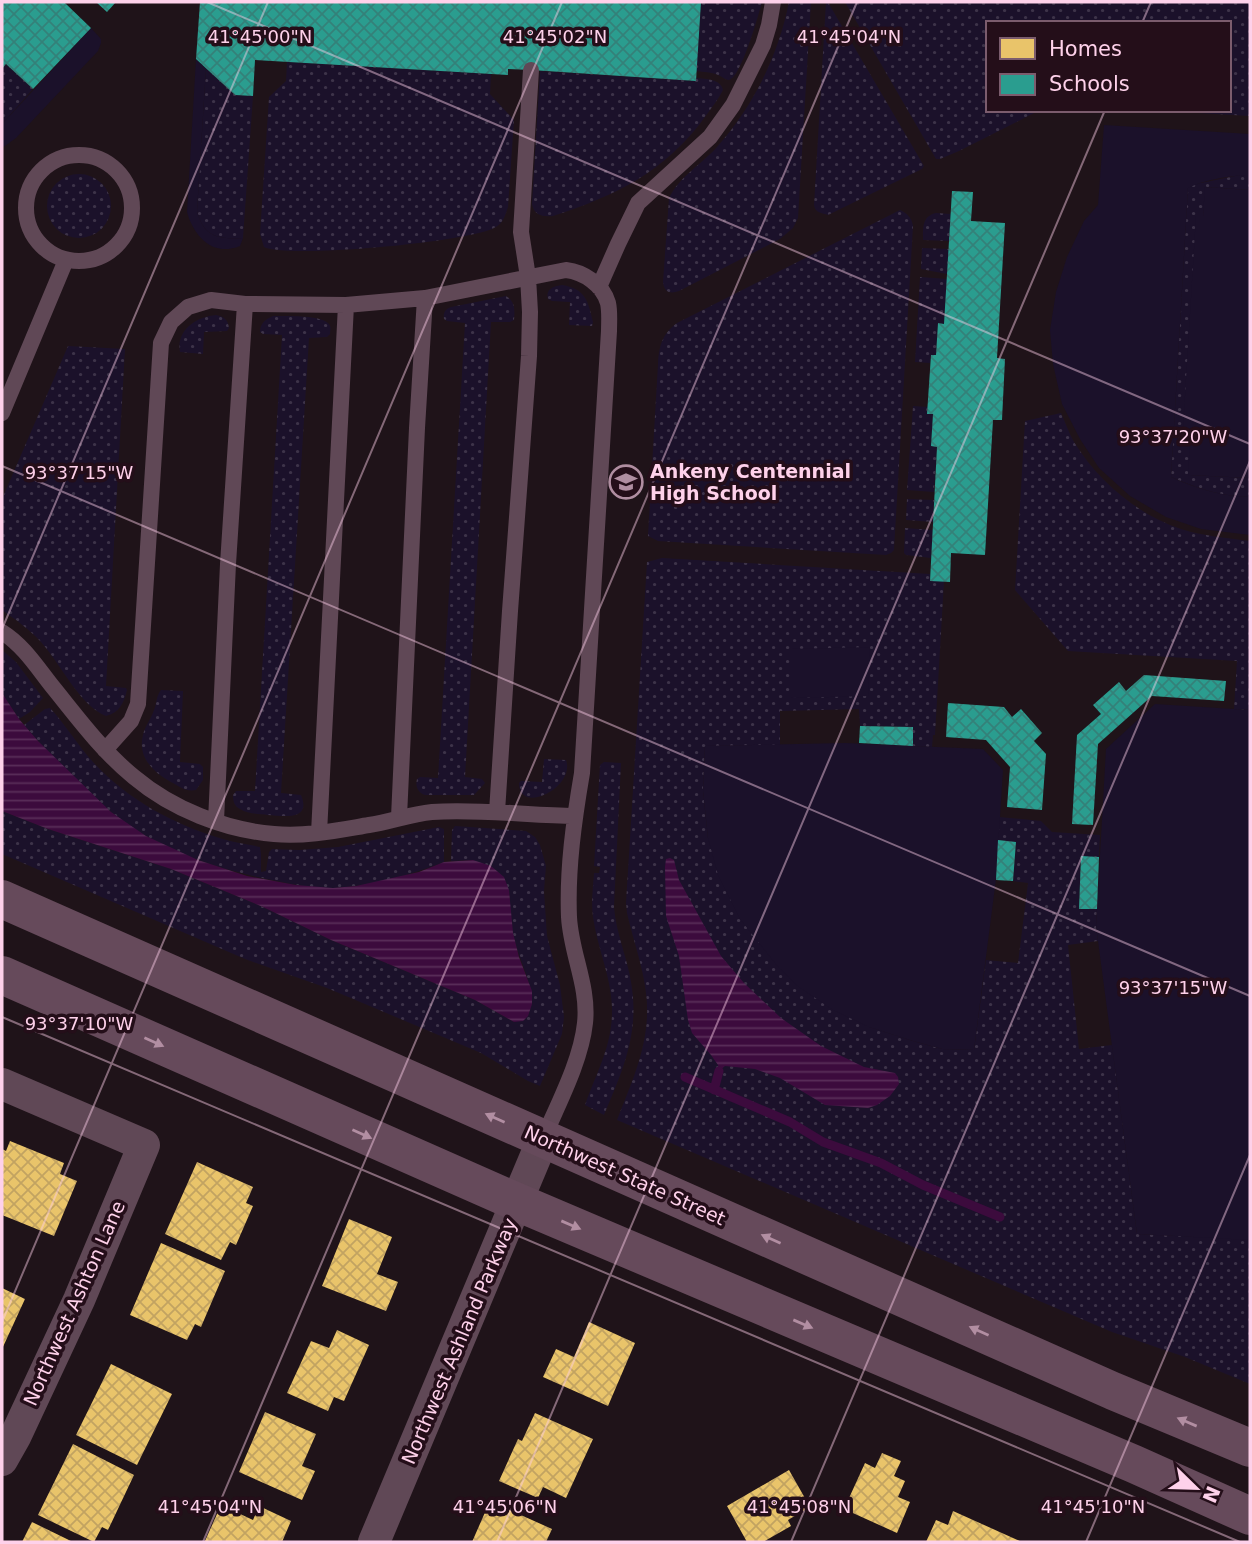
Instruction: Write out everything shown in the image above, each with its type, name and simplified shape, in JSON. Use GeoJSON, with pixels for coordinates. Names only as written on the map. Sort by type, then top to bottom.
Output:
{"type":"FeatureCollection","features":[{"type":"Feature","properties":{"kind":"main road","name":"Northwest State Street"},"geometry":{"type":"LineString","coordinates":[[2,899],[1113,1391],[1250,1448]]}},
{"type":"Feature","properties":{"kind":"main road"},"geometry":{"type":"LineString","coordinates":[[2,975],[517,1202],[1134,1464],[1250,1516]]}},
{"type":"Feature","properties":{"kind":"street","name":"Northwest Ashton Lane"},"geometry":{"type":"LineString","coordinates":[[2,1084],[144,1145],[79,1300],[6,1443]]}},
{"type":"Feature","properties":{"kind":"street","name":"Northwest Ashland Parkway"},"geometry":{"type":"LineString","coordinates":[[374,1542],[543,1139]]}},
{"type":"Feature","properties":{"kind":"lane"},"geometry":{"type":"LineString","coordinates":[[599,287],[638,203],[710,136],[733,105],[762,45],[773,2]]}},
{"type":"Feature","properties":{"kind":"lane"},"geometry":{"type":"LineString","coordinates":[[497,812],[529,356],[528,277],[521,232],[531,70]]}},
{"type":"Feature","properties":{"kind":"lane"},"geometry":{"type":"LineString","coordinates":[[83,154],[101,159],[116,168],[127,183],[132,200],[132,218],[126,234],[114,248],[99,258],[82,262],[66,260],[48,252],[35,240],[27,224],[25,207],[32,182],[50,162],[66,155],[83,154]]}},
{"type":"Feature","properties":{"kind":"lane"},"geometry":{"type":"LineString","coordinates":[[2,413],[66,260]]}},
{"type":"Feature","properties":{"kind":"lane"},"geometry":{"type":"LineString","coordinates":[[105,750],[131,721],[138,704],[161,343],[171,322],[188,307],[211,300],[245,304],[346,305],[425,298],[566,270],[584,275],[599,287],[609,305],[609,331],[582,773],[570,871],[569,918],[586,998],[585,1025],[574,1065],[543,1139]]}},
{"type":"Feature","properties":{"kind":"lane"},"geometry":{"type":"LineString","coordinates":[[399,817],[425,298]]}},
{"type":"Feature","properties":{"kind":"lane"},"geometry":{"type":"LineString","coordinates":[[216,821],[228,564],[245,304]]}},
{"type":"Feature","properties":{"kind":"lane"},"geometry":{"type":"LineString","coordinates":[[319,833],[346,305]]}},
{"type":"Feature","properties":{"kind":"lane"},"geometry":{"type":"LineString","coordinates":[[2,632],[28,656],[105,750],[135,778],[165,799],[194,814],[246,830],[276,834],[319,833],[429,813],[497,812],[575,816]]}},
{"type":"Feature","properties":{"kind":"shaded area"},"geometry":{"type":"Polygon","coordinates":[[[701,2],[762,2],[743,59],[733,78],[728,80],[713,73],[696,71],[701,2]]]}},
{"type":"Feature","properties":{"kind":"shaded area"},"geometry":{"type":"Polygon","coordinates":[[[789,2],[811,2],[798,218],[793,228],[780,239],[679,291],[668,292],[663,282],[669,198],[685,177],[717,147],[753,97],[771,61],[789,2]]]}},
{"type":"Feature","properties":{"kind":"shaded area"},"geometry":{"type":"Polygon","coordinates":[[[826,2],[924,166],[828,215],[817,211],[814,205],[826,2]]]}},
{"type":"Feature","properties":{"kind":"shaded area"},"geometry":{"type":"Polygon","coordinates":[[[845,2],[1250,2],[1250,116],[1181,112],[1231,112],[1231,21],[986,21],[986,112],[1036,112],[959,151],[936,159],[845,2]]]}},
{"type":"Feature","properties":{"kind":"shaded area"},"geometry":{"type":"Polygon","coordinates":[[[91,28],[101,39],[98,51],[16,138],[2,148],[2,124],[91,28]]]}},
{"type":"Feature","properties":{"kind":"shaded area"},"geometry":{"type":"Polygon","coordinates":[[[196,59],[206,68],[197,211],[208,232],[220,237],[243,238],[240,246],[230,249],[213,247],[200,237],[187,212],[196,59]]]}},
{"type":"Feature","properties":{"kind":"shaded area"},"geometry":{"type":"Polygon","coordinates":[[[287,62],[491,74],[490,94],[514,120],[508,207],[502,222],[494,228],[451,239],[378,247],[306,251],[264,247],[260,234],[269,97],[286,81],[287,62]]]}},
{"type":"Feature","properties":{"kind":"shaded area"},"geometry":{"type":"Polygon","coordinates":[[[6,64],[33,89],[2,124],[2,69],[6,64]]]}},
{"type":"Feature","properties":{"kind":"shaded area"},"geometry":{"type":"Polygon","coordinates":[[[206,68],[235,95],[253,96],[243,238],[220,237],[208,232],[197,211],[206,68]]]}},
{"type":"Feature","properties":{"kind":"shaded area"},"geometry":{"type":"Polygon","coordinates":[[[540,71],[695,81],[696,78],[716,82],[723,90],[690,136],[656,167],[597,200],[553,216],[545,216],[537,213],[532,204],[540,71]]]}},
{"type":"Feature","properties":{"kind":"shaded area"},"geometry":{"type":"Polygon","coordinates":[[[1104,125],[1250,134],[1250,175],[1218,178],[1188,188],[1171,477],[1210,491],[1250,497],[1250,535],[1201,529],[1166,517],[1130,496],[1099,468],[1062,404],[1053,364],[1050,330],[1056,292],[1067,257],[1084,221],[1098,205],[1104,125]]]}},
{"type":"Feature","properties":{"kind":"shaded area"},"geometry":{"type":"Polygon","coordinates":[[[79,174],[102,183],[111,206],[102,229],[79,238],[56,229],[47,206],[56,183],[79,174]]]}},
{"type":"Feature","properties":{"kind":"shaded area"},"geometry":{"type":"Polygon","coordinates":[[[1250,175],[1250,190],[1206,187],[1203,217],[1197,216],[1183,445],[1191,446],[1189,475],[1250,478],[1250,497],[1210,491],[1171,477],[1188,187],[1250,175]]]}},
{"type":"Feature","properties":{"kind":"shaded area"},"geometry":{"type":"Polygon","coordinates":[[[1205,187],[1250,190],[1250,478],[1188,475],[1190,446],[1182,445],[1196,216],[1203,216],[1205,187]]]}},
{"type":"Feature","properties":{"kind":"shaded area"},"geometry":{"type":"Polygon","coordinates":[[[900,210],[909,216],[913,226],[894,550],[886,555],[658,541],[648,536],[658,358],[660,346],[668,332],[677,323],[900,210]]]}},
{"type":"Feature","properties":{"kind":"shaded area"},"geometry":{"type":"Polygon","coordinates":[[[936,213],[951,214],[949,241],[923,240],[926,220],[936,213]]]}},
{"type":"Feature","properties":{"kind":"shaded area"},"geometry":{"type":"Polygon","coordinates":[[[922,248],[949,249],[947,274],[921,269],[922,248]]]}},
{"type":"Feature","properties":{"kind":"shaded area"},"geometry":{"type":"Polygon","coordinates":[[[920,277],[947,279],[944,324],[938,324],[936,355],[931,355],[930,363],[915,362],[920,277]]]}},
{"type":"Feature","properties":{"kind":"shaded area"},"geometry":{"type":"Polygon","coordinates":[[[562,285],[585,297],[592,326],[569,325],[570,302],[548,299],[549,290],[562,285]]]}},
{"type":"Feature","properties":{"kind":"shaded area"},"geometry":{"type":"Polygon","coordinates":[[[506,296],[514,306],[514,320],[491,322],[465,777],[482,779],[485,783],[474,795],[425,795],[418,789],[417,779],[438,778],[465,323],[447,321],[444,315],[451,307],[506,296]]]}},
{"type":"Feature","properties":{"kind":"shaded area"},"geometry":{"type":"Polygon","coordinates":[[[216,315],[227,320],[227,331],[204,332],[203,354],[180,352],[184,331],[201,319],[216,315]]]}},
{"type":"Feature","properties":{"kind":"shaded area"},"geometry":{"type":"Polygon","coordinates":[[[273,316],[302,316],[324,320],[330,326],[330,334],[327,337],[309,338],[281,793],[301,795],[303,809],[288,816],[246,812],[236,806],[233,797],[236,791],[255,791],[282,335],[260,332],[264,322],[273,316]]]}},
{"type":"Feature","properties":{"kind":"shaded area"},"geometry":{"type":"Polygon","coordinates":[[[68,346],[125,349],[106,686],[127,690],[120,707],[106,716],[79,694],[36,637],[2,610],[2,499],[68,346]]]}},
{"type":"Feature","properties":{"kind":"shaded area"},"geometry":{"type":"Polygon","coordinates":[[[913,406],[928,407],[927,413],[933,414],[931,446],[937,447],[934,492],[907,490],[913,406]]]}},
{"type":"Feature","properties":{"kind":"shaded area"},"geometry":{"type":"Polygon","coordinates":[[[1061,413],[1072,439],[1095,470],[1135,506],[1181,529],[1250,541],[1250,710],[1234,709],[1237,661],[1068,651],[1015,590],[1025,421],[1061,413]]]}},
{"type":"Feature","properties":{"kind":"shaded area"},"geometry":{"type":"Polygon","coordinates":[[[907,499],[934,500],[933,522],[906,520],[907,499]]]}},
{"type":"Feature","properties":{"kind":"shaded area"},"geometry":{"type":"Polygon","coordinates":[[[905,528],[933,530],[931,558],[904,553],[905,528]]]}},
{"type":"Feature","properties":{"kind":"shaded area"},"geometry":{"type":"Polygon","coordinates":[[[662,558],[930,574],[930,581],[944,581],[935,735],[932,747],[913,746],[913,727],[860,726],[859,709],[780,711],[780,745],[705,746],[703,791],[708,838],[870,1027],[942,1049],[974,1050],[986,960],[1018,963],[1028,883],[1013,881],[1016,842],[998,840],[999,817],[1041,821],[1052,832],[1100,835],[1099,857],[1081,857],[1079,908],[1097,909],[1098,941],[1068,945],[1079,1049],[1112,1045],[1137,1234],[1250,1239],[1250,1384],[1185,1357],[1112,1332],[617,1120],[640,1058],[646,1026],[645,983],[626,903],[647,562],[662,558]]]}},
{"type":"Feature","properties":{"kind":"shaded area"},"geometry":{"type":"Polygon","coordinates":[[[870,647],[868,696],[791,698],[791,649],[870,647]]]}},
{"type":"Feature","properties":{"kind":"shaded area"},"geometry":{"type":"Polygon","coordinates":[[[2,650],[16,662],[43,698],[19,719],[2,693],[2,650]]]}},
{"type":"Feature","properties":{"kind":"shaded area"},"geometry":{"type":"Polygon","coordinates":[[[161,690],[183,691],[180,762],[200,764],[203,767],[203,780],[196,790],[183,789],[165,778],[148,763],[142,750],[143,735],[161,690]]]}},
{"type":"Feature","properties":{"kind":"shaded area"},"geometry":{"type":"Polygon","coordinates":[[[2,693],[38,741],[111,812],[146,836],[198,860],[247,876],[296,885],[333,888],[356,886],[419,872],[444,862],[473,860],[491,866],[504,877],[509,890],[513,933],[532,991],[528,1016],[523,1021],[514,1022],[475,1000],[171,869],[2,811],[2,693]]]}},
{"type":"Feature","properties":{"kind":"shaded area"},"geometry":{"type":"Polygon","coordinates":[[[1155,704],[1250,710],[1250,1240],[1137,1234],[1096,926],[1106,749],[1155,704]]]}},
{"type":"Feature","properties":{"kind":"shaded area"},"geometry":{"type":"Polygon","coordinates":[[[50,708],[94,763],[122,789],[170,819],[205,833],[260,847],[261,872],[266,871],[269,852],[272,849],[338,847],[439,827],[444,829],[444,862],[377,882],[328,888],[255,876],[190,857],[148,837],[111,812],[55,759],[24,725],[50,708]]]}},
{"type":"Feature","properties":{"kind":"shaded area"},"geometry":{"type":"Polygon","coordinates":[[[845,743],[983,749],[1003,770],[996,879],[974,1050],[942,1049],[869,1027],[833,1010],[799,987],[779,968],[740,919],[718,875],[708,838],[703,791],[705,746],[845,743]]]}},
{"type":"Feature","properties":{"kind":"shaded area"},"geometry":{"type":"Polygon","coordinates":[[[544,759],[566,760],[567,770],[563,780],[546,794],[528,797],[521,793],[519,783],[542,782],[544,759]]]}},
{"type":"Feature","properties":{"kind":"shaded area"},"geometry":{"type":"Polygon","coordinates":[[[604,762],[621,763],[614,907],[631,982],[633,1018],[628,1050],[604,1115],[585,1105],[603,1058],[612,1021],[609,984],[592,906],[594,873],[599,873],[600,867],[594,866],[600,765],[604,762]]]}},
{"type":"Feature","properties":{"kind":"shaded area"},"geometry":{"type":"Polygon","coordinates":[[[2,811],[171,869],[475,1000],[514,1022],[532,1004],[530,986],[513,935],[509,890],[473,860],[451,861],[452,830],[455,826],[526,831],[535,837],[540,845],[546,866],[544,891],[547,936],[560,985],[564,1017],[562,1034],[540,1086],[481,1053],[327,988],[245,959],[2,854],[2,811]]]}},
{"type":"Feature","properties":{"kind":"shaded area"},"geometry":{"type":"Polygon","coordinates":[[[666,859],[674,860],[679,880],[721,956],[744,983],[781,1018],[821,1046],[864,1067],[895,1073],[899,1084],[890,1096],[868,1108],[825,1105],[780,1078],[755,1069],[725,1066],[719,1071],[711,1055],[692,1033],[688,1020],[679,956],[666,916],[665,867],[666,859]]]}},
{"type":"Feature","properties":{"kind":"building: Homes"},"geometry":{"type":"Polygon","coordinates":[[[10,1141],[64,1163],[60,1174],[77,1181],[54,1236],[2,1215],[2,1149],[6,1151],[10,1141]]]}},
{"type":"Feature","properties":{"kind":"building: Homes"},"geometry":{"type":"Polygon","coordinates":[[[197,1162],[253,1187],[246,1203],[253,1206],[236,1245],[230,1242],[221,1260],[165,1234],[197,1162]]]}},
{"type":"Feature","properties":{"kind":"building: Homes"},"geometry":{"type":"Polygon","coordinates":[[[349,1219],[392,1237],[377,1274],[398,1282],[386,1311],[322,1286],[349,1219]]]}},
{"type":"Feature","properties":{"kind":"building: Homes"},"geometry":{"type":"Polygon","coordinates":[[[161,1243],[225,1271],[201,1327],[195,1324],[187,1340],[130,1315],[161,1243]]]}},
{"type":"Feature","properties":{"kind":"building: Homes"},"geometry":{"type":"Polygon","coordinates":[[[2,1288],[25,1299],[2,1349],[2,1288]]]}},
{"type":"Feature","properties":{"kind":"building: Homes"},"geometry":{"type":"Polygon","coordinates":[[[589,1322],[635,1343],[608,1406],[543,1377],[556,1349],[574,1357],[589,1322]]]}},
{"type":"Feature","properties":{"kind":"building: Homes"},"geometry":{"type":"Polygon","coordinates":[[[337,1330],[369,1345],[344,1401],[334,1397],[328,1411],[287,1393],[311,1341],[329,1348],[337,1330]]]}},
{"type":"Feature","properties":{"kind":"building: Homes"},"geometry":{"type":"Polygon","coordinates":[[[111,1364],[172,1394],[137,1465],[76,1435],[111,1364]]]}},
{"type":"Feature","properties":{"kind":"building: Homes"},"geometry":{"type":"Polygon","coordinates":[[[265,1412],[316,1434],[302,1466],[315,1471],[302,1500],[239,1472],[265,1412]]]}},
{"type":"Feature","properties":{"kind":"building: Homes"},"geometry":{"type":"Polygon","coordinates":[[[535,1413],[593,1439],[566,1498],[543,1487],[538,1498],[499,1481],[518,1439],[522,1441],[535,1413]]]}},
{"type":"Feature","properties":{"kind":"building: Homes"},"geometry":{"type":"Polygon","coordinates":[[[73,1444],[134,1475],[108,1530],[102,1527],[94,1542],[38,1515],[73,1444]]]}},
{"type":"Feature","properties":{"kind":"building: Homes"},"geometry":{"type":"Polygon","coordinates":[[[882,1453],[901,1461],[894,1476],[905,1481],[898,1497],[910,1502],[897,1533],[844,1509],[865,1463],[875,1468],[882,1453]]]}},
{"type":"Feature","properties":{"kind":"building: Homes"},"geometry":{"type":"Polygon","coordinates":[[[789,1470],[810,1507],[788,1520],[791,1526],[763,1542],[747,1542],[727,1506],[789,1470]]]}},
{"type":"Feature","properties":{"kind":"building: Homes"},"geometry":{"type":"Polygon","coordinates":[[[490,1501],[552,1529],[546,1542],[472,1542],[490,1501]]]}},
{"type":"Feature","properties":{"kind":"building: Homes"},"geometry":{"type":"Polygon","coordinates":[[[221,1505],[253,1520],[259,1506],[291,1521],[282,1542],[205,1541],[221,1505]]]}},
{"type":"Feature","properties":{"kind":"building: Homes"},"geometry":{"type":"Polygon","coordinates":[[[953,1511],[1022,1542],[926,1542],[936,1520],[948,1525],[953,1511]]]}},
{"type":"Feature","properties":{"kind":"building: Homes"},"geometry":{"type":"Polygon","coordinates":[[[32,1522],[73,1542],[22,1542],[32,1522]]]}},
{"type":"Feature","properties":{"kind":"building: Schools"},"geometry":{"type":"Polygon","coordinates":[[[2,2],[66,2],[91,28],[33,89],[6,64],[2,69],[2,2]]]}},
{"type":"Feature","properties":{"kind":"building: Schools"},"geometry":{"type":"Polygon","coordinates":[[[96,2],[116,2],[107,12],[96,2]]]}},
{"type":"Feature","properties":{"kind":"building: Schools"},"geometry":{"type":"Polygon","coordinates":[[[200,2],[701,2],[696,81],[531,70],[508,69],[508,75],[255,60],[253,96],[235,95],[196,59],[200,2]]]}},
{"type":"Feature","properties":{"kind":"building: Schools"},"geometry":{"type":"Polygon","coordinates":[[[952,191],[973,192],[971,221],[1005,223],[997,358],[1005,359],[1002,420],[993,420],[985,555],[951,553],[950,582],[930,581],[937,447],[931,446],[933,414],[927,414],[931,355],[936,355],[938,323],[944,324],[952,191]]]}},
{"type":"Feature","properties":{"kind":"building: Schools"},"geometry":{"type":"Polygon","coordinates":[[[1144,675],[1226,681],[1224,701],[1152,696],[1098,744],[1093,825],[1072,824],[1077,735],[1101,714],[1093,705],[1119,682],[1126,691],[1144,675]]]}},
{"type":"Feature","properties":{"kind":"building: Schools"},"geometry":{"type":"Polygon","coordinates":[[[948,703],[1004,707],[1012,717],[1021,709],[1042,733],[1034,741],[1046,754],[1042,810],[1007,807],[1010,767],[986,740],[946,737],[948,703]]]}},
{"type":"Feature","properties":{"kind":"building: Schools"},"geometry":{"type":"Polygon","coordinates":[[[860,726],[913,727],[913,746],[859,743],[860,726]]]}},
{"type":"Feature","properties":{"kind":"building: Schools"},"geometry":{"type":"Polygon","coordinates":[[[998,840],[1016,842],[1013,881],[996,880],[998,840]]]}},
{"type":"Feature","properties":{"kind":"building: Schools"},"geometry":{"type":"Polygon","coordinates":[[[1081,856],[1099,857],[1097,909],[1079,909],[1081,856]]]}},
{"type":"Feature","properties":{"kind":"waterway"},"geometry":{"type":"LineString","coordinates":[[714,1090],[719,1071]]}},
{"type":"Feature","properties":{"kind":"waterway"},"geometry":{"type":"LineString","coordinates":[[685,1077],[790,1122],[823,1142],[881,1163],[923,1185],[1000,1217]]}},
{"type":"Feature","properties":{"kind":"place","name":"Ankeny Centennial High School"},"geometry":{"type":"Point","coordinates":[626,482]}}]}
